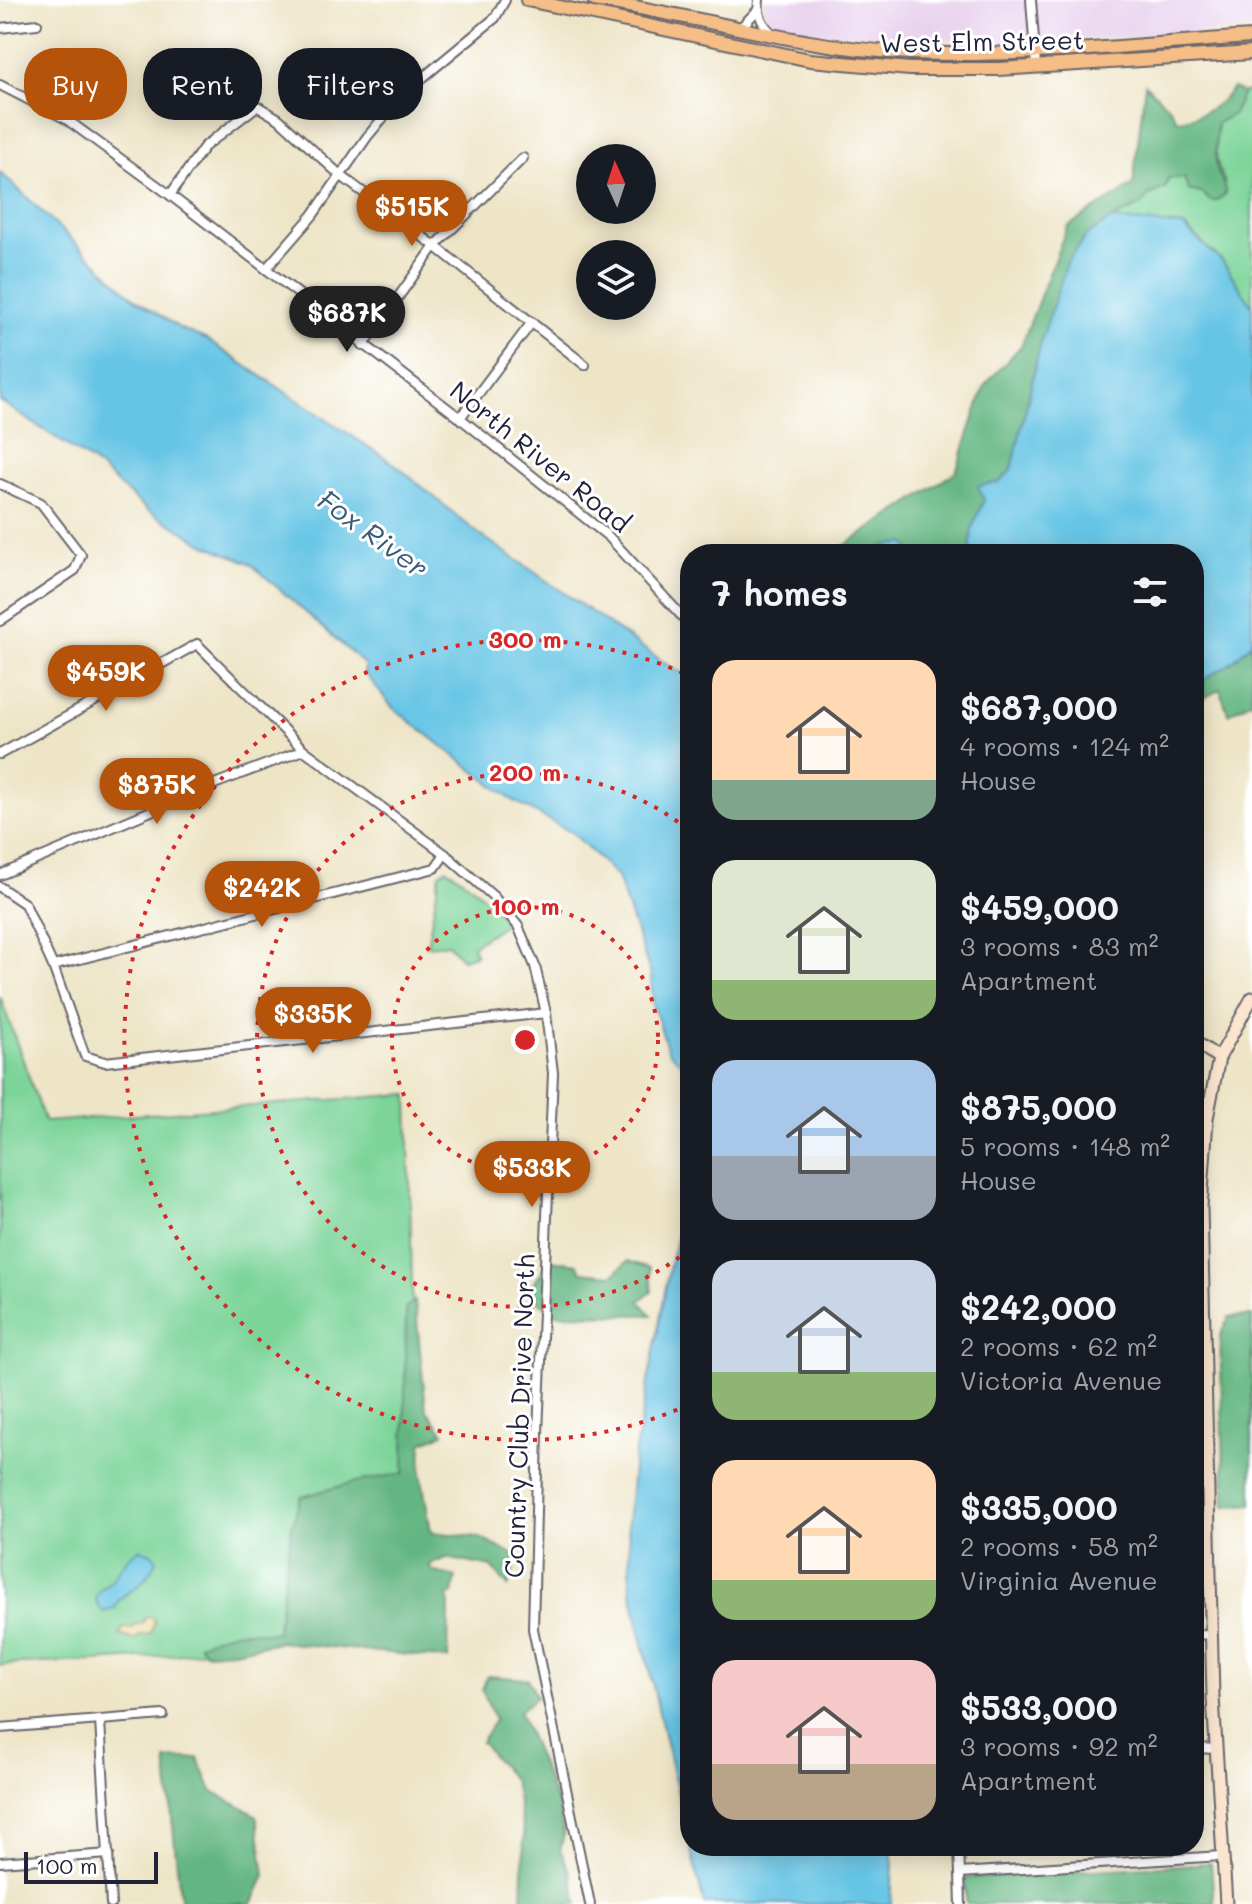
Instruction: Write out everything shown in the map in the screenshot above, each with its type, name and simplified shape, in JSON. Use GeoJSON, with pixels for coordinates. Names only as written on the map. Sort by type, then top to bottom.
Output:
{"type":"FeatureCollection","features":[{"type":"Feature","properties":{"kind":"main road","name":"West Elm Street"},"geometry":{"type":"LineString","coordinates":[[527,0],[810,60],[910,69],[1036,66],[1252,53]]}},
{"type":"Feature","properties":{"kind":"main road","name":"West Elm Street"},"geometry":{"type":"LineString","coordinates":[[594,0],[813,44],[911,53],[1035,50],[1252,37]]}},
{"type":"Feature","properties":{"kind":"street"},"geometry":{"type":"LineString","coordinates":[[266,269],[313,215],[367,137],[403,94],[495,18],[505,0]]}},
{"type":"Feature","properties":{"kind":"street"},"geometry":{"type":"LineString","coordinates":[[1031,0],[1036,66]]}},
{"type":"Feature","properties":{"kind":"street"},"geometry":{"type":"LineString","coordinates":[[738,29],[758,5]]}},
{"type":"Feature","properties":{"kind":"street"},"geometry":{"type":"LineString","coordinates":[[758,5],[763,24],[775,37]]}},
{"type":"Feature","properties":{"kind":"street"},"geometry":{"type":"LineString","coordinates":[[0,28],[37,24]]}},
{"type":"Feature","properties":{"kind":"street","name":"North River Road"},"geometry":{"type":"LineString","coordinates":[[0,85],[66,119],[460,418],[609,537],[680,614]]}},
{"type":"Feature","properties":{"kind":"street"},"geometry":{"type":"LineString","coordinates":[[170,195],[204,147],[257,106],[279,119],[340,175],[585,365]]}},
{"type":"Feature","properties":{"kind":"street"},"geometry":{"type":"LineString","coordinates":[[363,346],[435,246],[523,158]]}},
{"type":"Feature","properties":{"kind":"street"},"geometry":{"type":"LineString","coordinates":[[460,418],[532,322]]}},
{"type":"Feature","properties":{"kind":"street"},"geometry":{"type":"LineString","coordinates":[[0,484],[41,503],[81,555],[75,570],[0,621]]}},
{"type":"Feature","properties":{"kind":"street","name":"Country Club Drive North"},"geometry":{"type":"LineString","coordinates":[[0,754],[197,644],[304,750],[445,854],[494,897],[518,926],[535,966],[546,1013],[553,1073],[533,1629],[590,1904]]}},
{"type":"Feature","properties":{"kind":"street"},"geometry":{"type":"LineString","coordinates":[[0,875],[304,750]]}},
{"type":"Feature","properties":{"kind":"street"},"geometry":{"type":"LineString","coordinates":[[53,966],[435,868],[445,854]]}},
{"type":"Feature","properties":{"kind":"street"},"geometry":{"type":"LineString","coordinates":[[0,887],[25,904],[53,966],[85,1056],[105,1062],[546,1013]]}},
{"type":"Feature","properties":{"kind":"street"},"geometry":{"type":"LineString","coordinates":[[1204,1145],[1219,1058],[1252,998]]}},
{"type":"Feature","properties":{"kind":"street"},"geometry":{"type":"LineString","coordinates":[[1204,1048],[1219,1058]]}},
{"type":"Feature","properties":{"kind":"street"},"geometry":{"type":"LineString","coordinates":[[1204,1450],[1221,1856],[1226,1904]]}},
{"type":"Feature","properties":{"kind":"street"},"geometry":{"type":"LineString","coordinates":[[1204,1634],[1211,1634]]}},
{"type":"Feature","properties":{"kind":"street"},"geometry":{"type":"LineString","coordinates":[[0,1728],[163,1715]]}},
{"type":"Feature","properties":{"kind":"street"},"geometry":{"type":"LineString","coordinates":[[100,1721],[111,1904]]}},
{"type":"Feature","properties":{"kind":"street"},"geometry":{"type":"LineString","coordinates":[[1204,1748],[1217,1749]]}},
{"type":"Feature","properties":{"kind":"street"},"geometry":{"type":"LineString","coordinates":[[0,1862],[109,1854]]}},
{"type":"Feature","properties":{"kind":"street"},"geometry":{"type":"LineString","coordinates":[[959,1856],[961,1904]]}},
{"type":"Feature","properties":{"kind":"street"},"geometry":{"type":"LineString","coordinates":[[960,1873],[1221,1856]]}},
{"type":"Feature","properties":{"kind":"shaded area"},"geometry":{"type":"Polygon","coordinates":[[[765,0],[1252,0],[1252,29],[1014,44],[767,29],[765,0]]]}},
{"type":"Feature","properties":{"kind":"green space"},"geometry":{"type":"Polygon","coordinates":[[[1145,84],[1170,108],[1177,120],[1208,110],[1233,88],[1243,93],[1233,114],[1217,123],[1216,163],[1226,193],[1217,201],[1211,201],[1202,193],[1188,190],[1184,178],[1168,178],[1166,187],[1148,196],[1142,205],[1086,236],[1068,261],[1041,341],[1012,470],[984,500],[972,528],[971,544],[847,544],[956,472],[985,385],[1021,346],[1067,227],[1133,185],[1145,84]]]}},
{"type":"Feature","properties":{"kind":"green space"},"geometry":{"type":"Polygon","coordinates":[[[1252,91],[1252,306],[1222,261],[1184,226],[1112,219],[1142,205],[1148,196],[1166,187],[1168,178],[1184,178],[1188,190],[1202,193],[1211,201],[1225,182],[1217,161],[1217,123],[1233,114],[1243,93],[1252,91]]]}},
{"type":"Feature","properties":{"kind":"green space"},"geometry":{"type":"Polygon","coordinates":[[[1252,643],[1252,701],[1228,714],[1220,689],[1204,698],[1204,679],[1231,663],[1252,643]]]}},
{"type":"Feature","properties":{"kind":"green space"},"geometry":{"type":"Polygon","coordinates":[[[446,869],[479,892],[507,922],[472,946],[476,955],[462,959],[448,944],[427,946],[440,873],[446,869]]]}},
{"type":"Feature","properties":{"kind":"green space"},"geometry":{"type":"Polygon","coordinates":[[[0,996],[45,1122],[408,1094],[416,1483],[292,1632],[256,1642],[184,1654],[0,1665],[0,996]]]}},
{"type":"Feature","properties":{"kind":"green space"},"geometry":{"type":"Polygon","coordinates":[[[551,1260],[577,1264],[582,1272],[613,1275],[628,1261],[650,1268],[652,1292],[639,1301],[652,1315],[557,1314],[536,1300],[531,1286],[551,1260]]]}},
{"type":"Feature","properties":{"kind":"green space"},"geometry":{"type":"Polygon","coordinates":[[[415,1301],[426,1409],[444,1433],[422,1443],[421,1473],[431,1532],[478,1537],[518,1557],[508,1587],[492,1567],[446,1558],[429,1565],[432,1571],[456,1577],[453,1594],[447,1597],[448,1659],[279,1642],[206,1653],[199,1644],[224,1634],[277,1632],[292,1525],[301,1497],[404,1473],[406,1307],[415,1301]]]}},
{"type":"Feature","properties":{"kind":"green space"},"geometry":{"type":"Polygon","coordinates":[[[1252,1316],[1252,1504],[1225,1506],[1220,1336],[1229,1317],[1252,1316]]]}},
{"type":"Feature","properties":{"kind":"green space"},"geometry":{"type":"Polygon","coordinates":[[[487,1676],[528,1679],[537,1697],[519,1711],[558,1806],[564,1835],[560,1850],[570,1871],[578,1904],[522,1904],[524,1835],[514,1781],[481,1742],[495,1720],[482,1690],[487,1676]]]}},
{"type":"Feature","properties":{"kind":"green space"},"geometry":{"type":"Polygon","coordinates":[[[198,1758],[212,1791],[257,1816],[265,1875],[252,1904],[181,1904],[166,1760],[198,1758]]]}},
{"type":"Feature","properties":{"kind":"green space"},"geometry":{"type":"Polygon","coordinates":[[[1211,1863],[1214,1904],[966,1904],[965,1878],[1211,1863]]]}},
{"type":"Feature","properties":{"kind":"sand"},"geometry":{"type":"Polygon","coordinates":[[[146,1617],[155,1622],[150,1634],[140,1635],[134,1640],[120,1635],[123,1628],[131,1629],[142,1624],[146,1617]]]}},
{"type":"Feature","properties":{"kind":"water","name":"Fox River"},"geometry":{"type":"Polygon","coordinates":[[[0,172],[134,298],[181,329],[205,339],[396,465],[475,531],[680,672],[680,1062],[668,1051],[653,1004],[651,975],[617,877],[574,834],[509,798],[392,707],[364,672],[365,665],[250,563],[204,544],[147,510],[94,463],[0,401],[0,172]]]}},
{"type":"Feature","properties":{"kind":"water"},"geometry":{"type":"Polygon","coordinates":[[[1112,219],[1183,226],[1222,261],[1252,306],[1252,643],[1231,663],[1204,679],[1204,544],[971,544],[972,528],[984,500],[978,486],[999,482],[1012,470],[1041,341],[1068,261],[1086,236],[1112,219]]]}},
{"type":"Feature","properties":{"kind":"water"},"geometry":{"type":"Polygon","coordinates":[[[680,1224],[680,1803],[631,1592],[628,1523],[634,1457],[680,1224]]]}},
{"type":"Feature","properties":{"kind":"water"},"geometry":{"type":"Polygon","coordinates":[[[139,1549],[152,1553],[156,1563],[140,1584],[121,1597],[115,1608],[104,1612],[96,1596],[139,1549]]]}},
{"type":"Feature","properties":{"kind":"water"},"geometry":{"type":"Polygon","coordinates":[[[692,1856],[892,1856],[891,1904],[704,1904],[692,1856]]]}}]}
